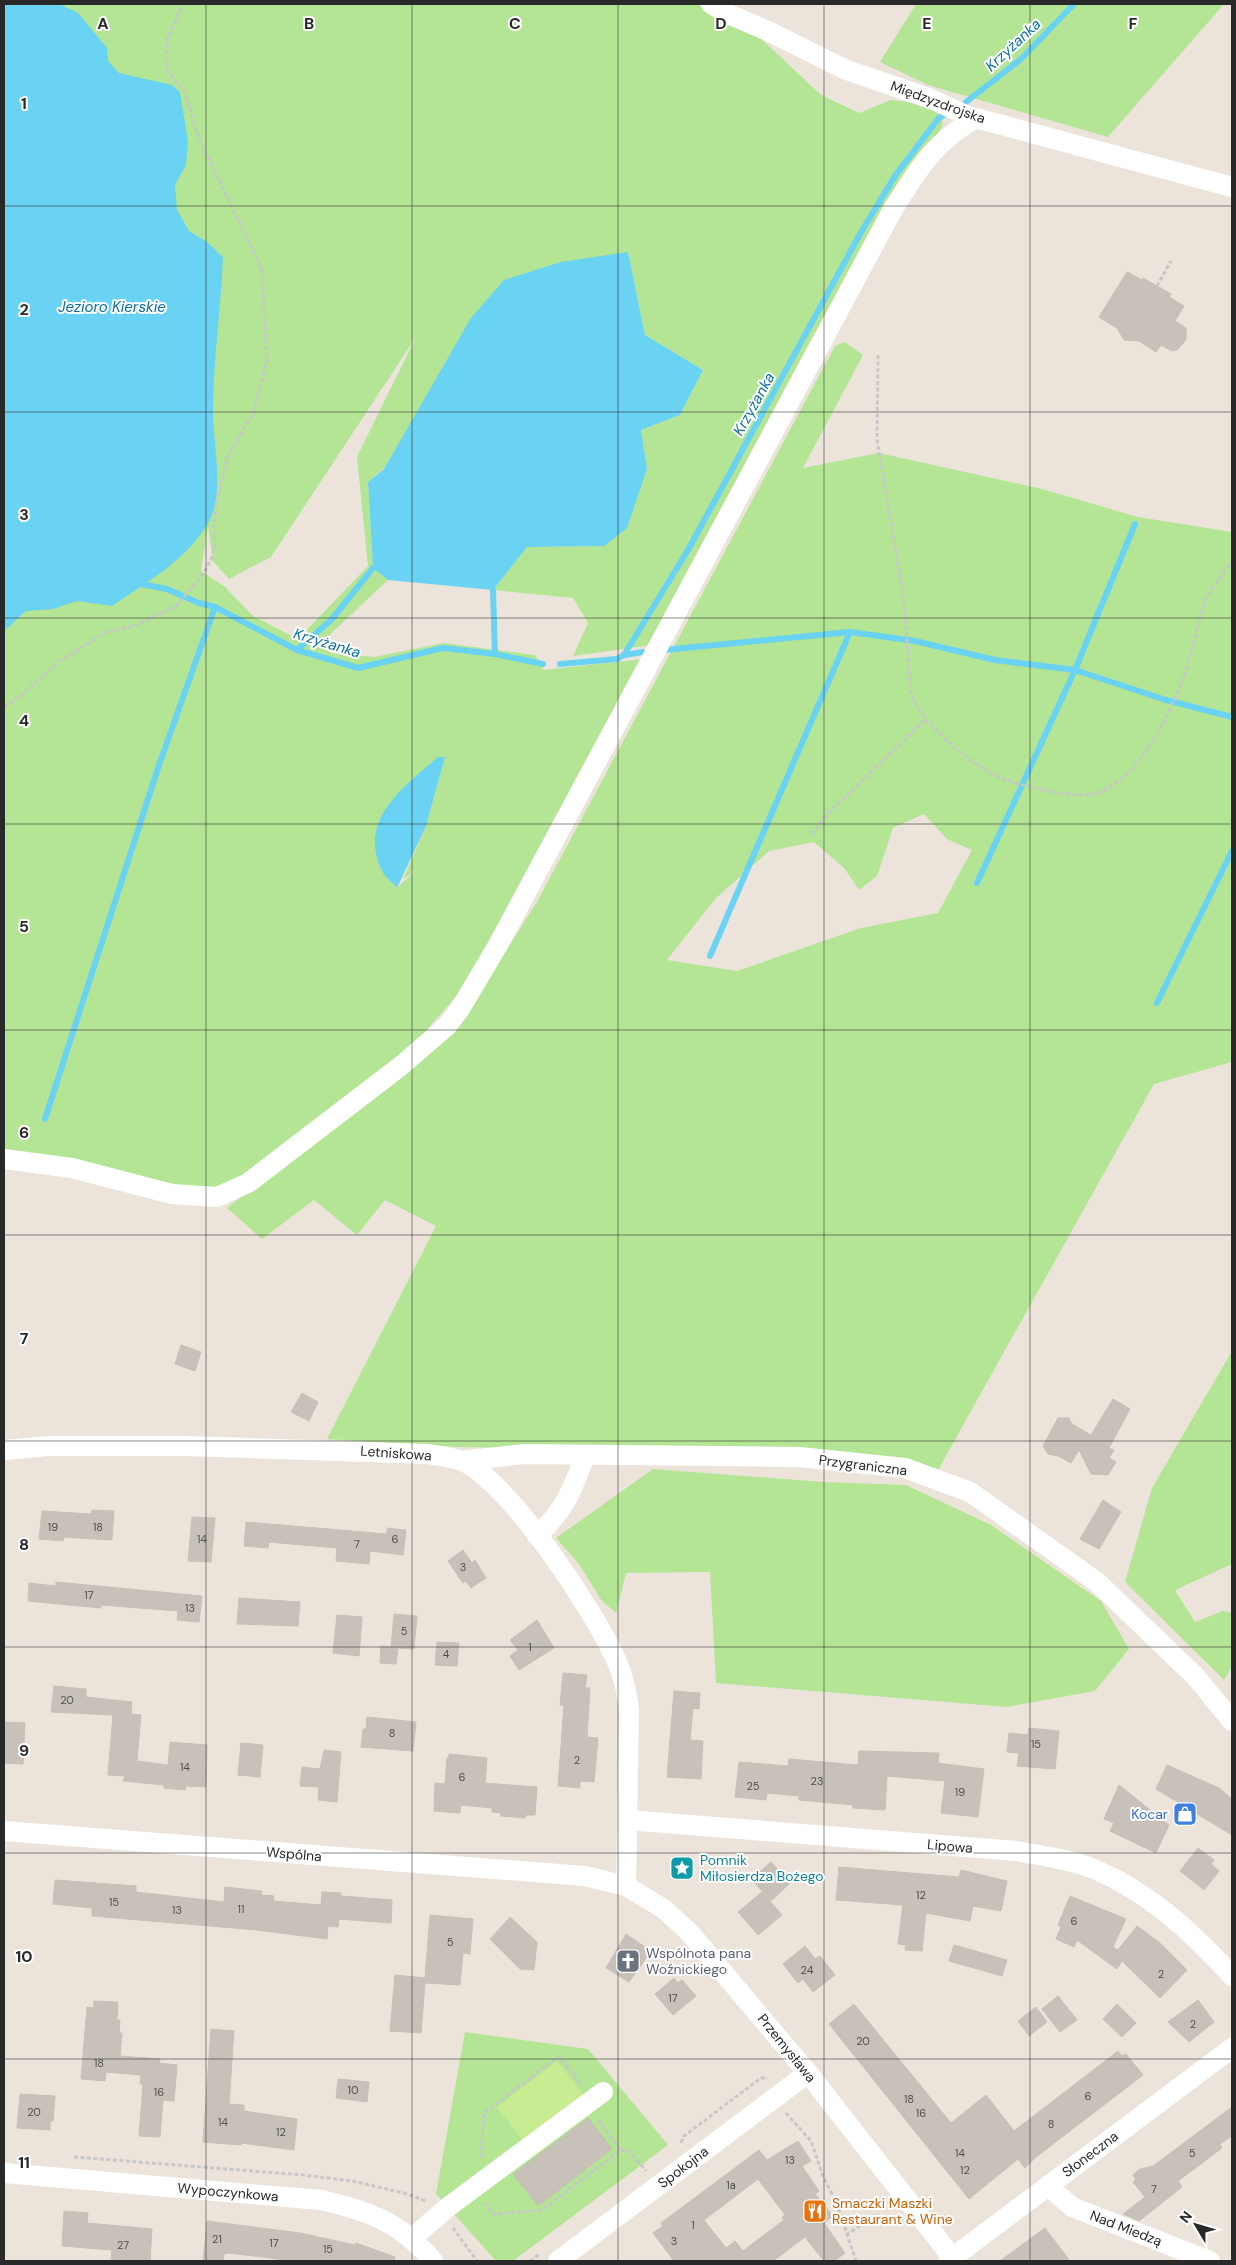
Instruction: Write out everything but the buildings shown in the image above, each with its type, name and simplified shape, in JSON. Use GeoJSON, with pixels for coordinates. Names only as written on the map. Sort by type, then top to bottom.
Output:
{"type":"FeatureCollection","features":[{"type":"Feature","properties":{"kind":"street","name":"Międzyzdrojska"},"geometry":{"type":"LineString","coordinates":[[712,4],[728,14],[844,69],[931,99],[976,118],[1232,187]]}},
{"type":"Feature","properties":{"kind":"street"},"geometry":{"type":"LineString","coordinates":[[4,1159],[72,1168],[172,1194],[217,1197],[248,1183],[402,1065],[447,1026],[460,1009],[498,946],[893,209],[928,155],[951,133],[976,118]]}},
{"type":"Feature","properties":{"kind":"street","name":"Letniskowa"},"geometry":{"type":"LineString","coordinates":[[4,1450],[49,1446],[258,1447],[428,1454],[462,1461],[494,1484],[537,1536],[583,1600],[606,1638],[618,1663],[626,1688],[629,1710],[626,1886]]}},
{"type":"Feature","properties":{"kind":"street","name":"Przygraniczna"},"geometry":{"type":"LineString","coordinates":[[462,1461],[524,1454],[800,1457],[905,1468],[970,1492],[1096,1582],[1195,1676],[1232,1721]]}},
{"type":"Feature","properties":{"kind":"street"},"geometry":{"type":"LineString","coordinates":[[537,1536],[556,1518],[571,1494],[586,1456]]}},
{"type":"Feature","properties":{"kind":"street","name":"Lipowa"},"geometry":{"type":"LineString","coordinates":[[628,1820],[1016,1851],[1056,1858],[1094,1869],[1170,1914],[1202,1943],[1232,1976]]}},
{"type":"Feature","properties":{"kind":"street","name":"Wspólna"},"geometry":{"type":"LineString","coordinates":[[4,1831],[585,1876]]}},
{"type":"Feature","properties":{"kind":"street","name":"Przemysława"},"geometry":{"type":"LineString","coordinates":[[585,1876],[626,1886],[664,1909],[689,1932],[808,2073],[952,2260]]}},
{"type":"Feature","properties":{"kind":"street","name":"Słoneczna"},"geometry":{"type":"LineString","coordinates":[[952,2260],[1232,2048]]}},
{"type":"Feature","properties":{"kind":"street","name":"Spokojna"},"geometry":{"type":"LineString","coordinates":[[558,2261],[808,2073]]}},
{"type":"Feature","properties":{"kind":"street"},"geometry":{"type":"LineString","coordinates":[[411,2239],[476,2187],[594,2099]]}},
{"type":"Feature","properties":{"kind":"street","name":"Wypoczynkowa"},"geometry":{"type":"LineString","coordinates":[[4,2173],[321,2200],[364,2210],[400,2229],[433,2261]]}},
{"type":"Feature","properties":{"kind":"street","name":"Nad Miedzą"},"geometry":{"type":"LineString","coordinates":[[1048,2186],[1072,2207],[1210,2261]]}},
{"type":"Feature","properties":{"kind":"path"},"geometry":{"type":"LineString","coordinates":[[4,707],[22,695],[60,661],[106,632],[137,625],[176,606],[191,586],[201,577],[211,560],[215,547],[214,523],[218,495],[228,456],[253,413],[267,361],[262,270],[199,138],[184,91],[167,71],[167,39],[183,4]]}},
{"type":"Feature","properties":{"kind":"path"},"geometry":{"type":"LineString","coordinates":[[1157,286],[1171,262]]}},
{"type":"Feature","properties":{"kind":"path"},"geometry":{"type":"LineString","coordinates":[[878,355],[877,440],[904,600],[911,692],[914,703],[926,719],[975,763],[988,772],[1026,785],[1084,794],[1092,794],[1116,783],[1138,763],[1170,706],[1187,665],[1206,600],[1232,561]]}},
{"type":"Feature","properties":{"kind":"path"},"geometry":{"type":"LineString","coordinates":[[812,834],[844,798],[926,719]]}},
{"type":"Feature","properties":{"kind":"path"},"geometry":{"type":"LineString","coordinates":[[621,2150],[542,2210],[494,2214],[476,2187],[484,2113],[559,2056],[594,2099],[621,2150],[630,2152],[648,2173]]}},
{"type":"Feature","properties":{"kind":"path"},"geometry":{"type":"LineString","coordinates":[[782,2109],[811,2141],[823,2176],[837,2204],[856,2261]]}},
{"type":"Feature","properties":{"kind":"path"},"geometry":{"type":"LineString","coordinates":[[846,2235],[879,2213]]}},
{"type":"Feature","properties":{"kind":"green space"},"geometry":{"type":"Polygon","coordinates":[[[4,4],[698,4],[713,15],[752,30],[821,95],[859,113],[891,100],[923,104],[943,115],[942,127],[862,252],[825,316],[754,447],[652,645],[573,656],[588,623],[573,598],[493,590],[527,547],[604,546],[647,469],[641,430],[680,415],[703,370],[645,335],[628,252],[368,482],[373,568],[388,580],[323,641],[330,653],[374,657],[444,643],[535,655],[544,670],[643,659],[513,903],[464,987],[412,1047],[246,1176],[218,1191],[173,1189],[4,1151],[4,631],[26,611],[4,4]],[[416,337],[271,557],[229,579],[213,561],[208,526],[201,571],[225,587],[253,616],[298,639],[368,566],[357,457],[416,337]],[[445,757],[382,871],[397,888],[416,870],[403,879],[426,826],[445,757]]]}},
{"type":"Feature","properties":{"kind":"green space"},"geometry":{"type":"Polygon","coordinates":[[[916,4],[1224,4],[1108,137],[928,85],[880,62],[916,4]]]}},
{"type":"Feature","properties":{"kind":"green space"},"geometry":{"type":"Polygon","coordinates":[[[845,342],[863,355],[803,468],[879,453],[1042,489],[1138,517],[1232,532],[1232,1062],[1154,1084],[938,1470],[788,1451],[458,1447],[327,1439],[436,1226],[385,1200],[357,1235],[314,1200],[262,1239],[227,1208],[340,1119],[491,974],[537,902],[835,346],[845,342]],[[924,814],[893,828],[877,876],[859,890],[844,868],[814,842],[769,851],[716,898],[667,960],[737,971],[861,928],[938,913],[972,850],[947,839],[924,814]]]}},
{"type":"Feature","properties":{"kind":"green space"},"geometry":{"type":"Polygon","coordinates":[[[1232,1351],[1232,1564],[1175,1590],[1195,1622],[1223,1611],[1232,1613],[1232,1666],[1224,1680],[1125,1582],[1152,1488],[1232,1351]]]}},
{"type":"Feature","properties":{"kind":"green space"},"geometry":{"type":"Polygon","coordinates":[[[653,1469],[825,1482],[906,1485],[991,1525],[1101,1601],[1129,1649],[1095,1691],[1007,1707],[716,1683],[710,1572],[626,1573],[616,1613],[602,1601],[579,1564],[556,1538],[653,1469]]]}},
{"type":"Feature","properties":{"kind":"green space"},"geometry":{"type":"Polygon","coordinates":[[[465,2032],[588,2049],[668,2145],[513,2261],[496,2261],[436,2194],[465,2032]]]}},
{"type":"Feature","properties":{"kind":"green space"},"geometry":{"type":"Polygon","coordinates":[[[557,2061],[584,2096],[524,2142],[497,2107],[557,2061]]]}},
{"type":"Feature","properties":{"kind":"water","name":"Jezioro Kierskie"},"geometry":{"type":"Polygon","coordinates":[[[4,4],[59,4],[78,13],[107,48],[108,61],[119,73],[172,85],[180,92],[188,142],[186,165],[175,185],[177,210],[189,231],[207,242],[223,257],[213,394],[217,485],[213,513],[207,525],[198,538],[176,561],[112,606],[77,601],[53,609],[26,611],[4,631],[4,4]]]}},
{"type":"Feature","properties":{"kind":"water"},"geometry":{"type":"Polygon","coordinates":[[[628,252],[645,335],[703,370],[680,415],[641,430],[647,469],[627,528],[604,546],[527,547],[493,590],[388,580],[373,568],[368,482],[384,469],[471,318],[504,280],[561,262],[628,252]]]}},
{"type":"Feature","properties":{"kind":"water"},"geometry":{"type":"Polygon","coordinates":[[[438,757],[445,757],[426,826],[397,888],[382,871],[376,852],[375,835],[380,820],[388,806],[411,780],[438,757]]]}},
{"type":"Feature","properties":{"kind":"waterway","name":"Krzyżanka"},"geometry":{"type":"LineString","coordinates":[[966,102],[1021,59],[1074,4]]}},
{"type":"Feature","properties":{"kind":"waterway","name":"Krzyżanka"},"geometry":{"type":"LineString","coordinates":[[560,664],[617,659],[624,655],[688,550],[860,234],[895,176],[938,119],[945,114]]}},
{"type":"Feature","properties":{"kind":"waterway"},"geometry":{"type":"LineString","coordinates":[[977,883],[1075,670],[1135,524]]}},
{"type":"Feature","properties":{"kind":"waterway"},"geometry":{"type":"LineString","coordinates":[[297,650],[332,619],[373,568]]}},
{"type":"Feature","properties":{"kind":"waterway","name":"Krzyżanka"},"geometry":{"type":"LineString","coordinates":[[135,583],[167,589],[199,603],[215,607],[297,650],[358,668],[443,648],[495,654],[543,664]]}},
{"type":"Feature","properties":{"kind":"waterway"},"geometry":{"type":"LineString","coordinates":[[493,590],[495,654]]}},
{"type":"Feature","properties":{"kind":"waterway"},"geometry":{"type":"LineString","coordinates":[[45,1119],[158,768],[215,607]]}},
{"type":"Feature","properties":{"kind":"waterway"},"geometry":{"type":"LineString","coordinates":[[664,650],[850,632],[915,641],[995,660],[1075,670],[1166,700],[1232,717]]}},
{"type":"Feature","properties":{"kind":"waterway"},"geometry":{"type":"LineString","coordinates":[[710,956],[850,632]]}},
{"type":"Feature","properties":{"kind":"waterway"},"geometry":{"type":"LineString","coordinates":[[624,655],[643,652]]}},
{"type":"Feature","properties":{"kind":"waterway"},"geometry":{"type":"LineString","coordinates":[[1157,1003],[1232,851]]}},
{"type":"Feature","properties":{"kind":"place","name":"Kocar"},"geometry":{"type":"Point","coordinates":[1185,1814]}},
{"type":"Feature","properties":{"kind":"place","name":"Pomnik Miłosierdza Bożego"},"geometry":{"type":"Point","coordinates":[682,1868]}},
{"type":"Feature","properties":{"kind":"place","name":"Wspólnota pana Woźnickiego"},"geometry":{"type":"Point","coordinates":[628,1961]}},
{"type":"Feature","properties":{"kind":"place","name":"Smaczki Maszki Restaurant & Wine"},"geometry":{"type":"Point","coordinates":[815,2211]}}]}
